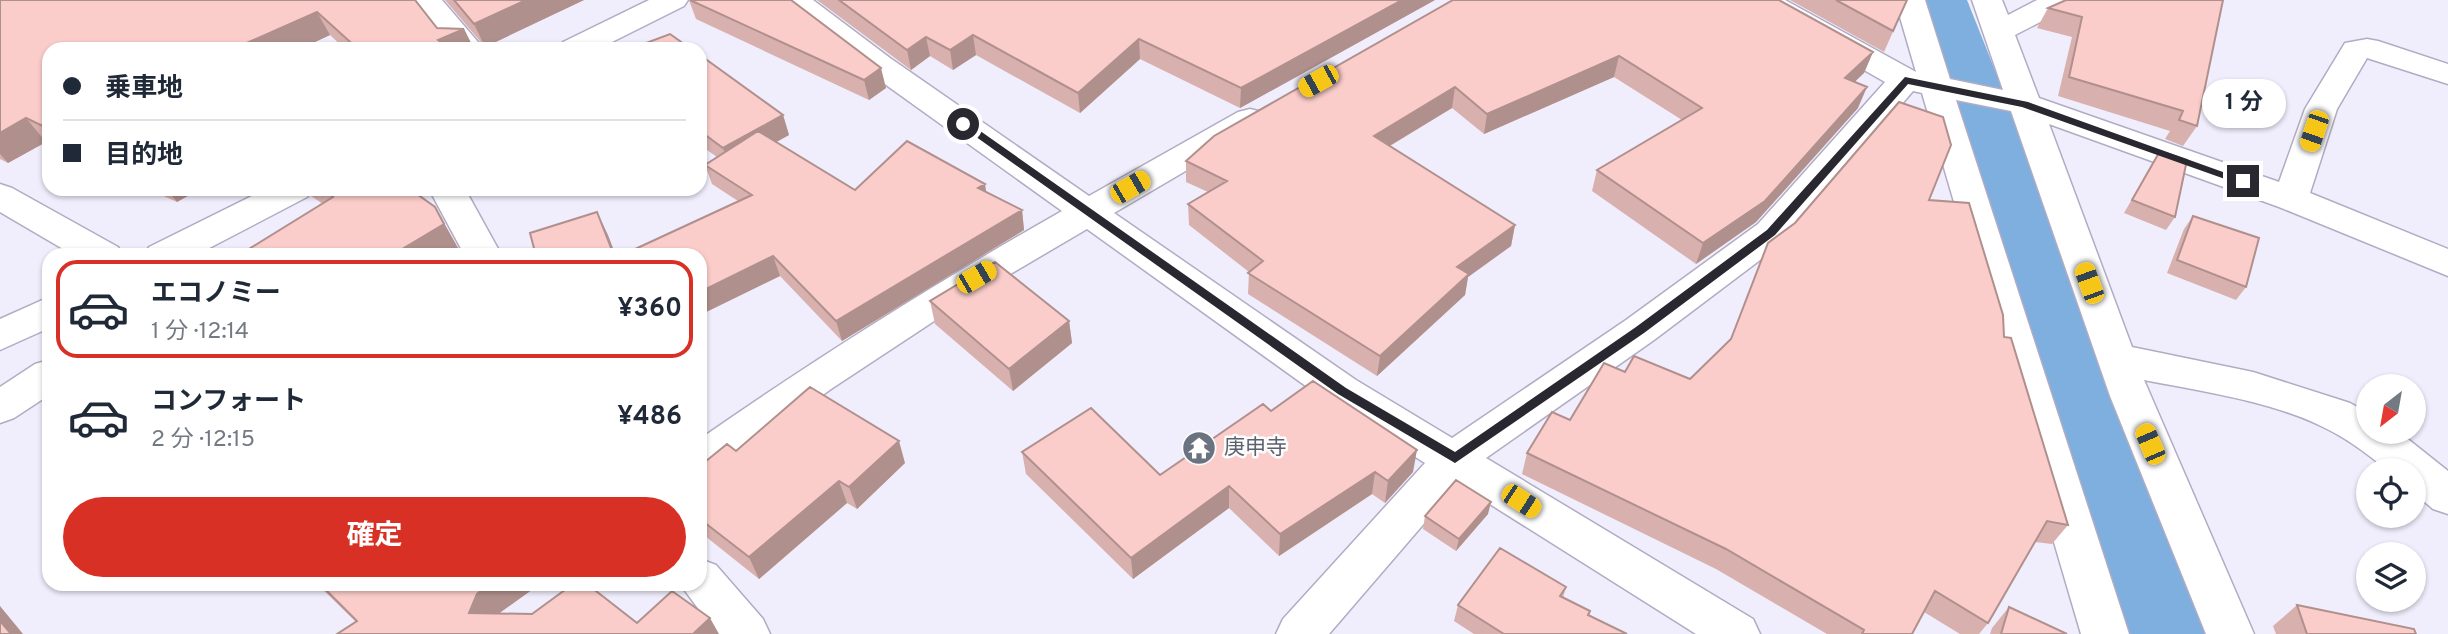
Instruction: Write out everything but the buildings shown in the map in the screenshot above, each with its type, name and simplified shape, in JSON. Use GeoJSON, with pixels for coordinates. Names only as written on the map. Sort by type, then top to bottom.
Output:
{"type":"FeatureCollection","features":[{"type":"Feature","properties":{"kind":"street"},"geometry":{"type":"LineString","coordinates":[[426,0],[462,42]]}},
{"type":"Feature","properties":{"kind":"street"},"geometry":{"type":"LineString","coordinates":[[589,42],[673,0]]}},
{"type":"Feature","properties":{"kind":"street"},"geometry":{"type":"LineString","coordinates":[[794,0],[879,65],[1342,391],[1455,458],[1736,634]]}},
{"type":"Feature","properties":{"kind":"street"},"geometry":{"type":"LineString","coordinates":[[1763,0],[1921,84],[2009,100],[2291,199],[2448,263]]}},
{"type":"Feature","properties":{"kind":"street"},"geometry":{"type":"LineString","coordinates":[[1910,0],[1921,84],[2105,634]]}},
{"type":"Feature","properties":{"kind":"street"},"geometry":{"type":"LineString","coordinates":[[1987,0],[2000,31],[2009,100],[2230,634]]}},
{"type":"Feature","properties":{"kind":"street"},"geometry":{"type":"LineString","coordinates":[[2000,31],[2060,0]]}},
{"type":"Feature","properties":{"kind":"street"},"geometry":{"type":"LineString","coordinates":[[2291,199],[2321,109],[2356,50],[2367,48],[2448,74]]}},
{"type":"Feature","properties":{"kind":"street"},"geometry":{"type":"LineString","coordinates":[[1300,634],[1455,458],[1640,330],[1771,233],[1921,84]]}},
{"type":"Feature","properties":{"kind":"street"},"geometry":{"type":"LineString","coordinates":[[707,456],[817,378],[953,290],[1281,102]]}},
{"type":"Feature","properties":{"kind":"street"},"geometry":{"type":"LineString","coordinates":[[0,196],[91,248]]}},
{"type":"Feature","properties":{"kind":"street"},"geometry":{"type":"LineString","coordinates":[[178,248],[281,196]]}},
{"type":"Feature","properties":{"kind":"street"},"geometry":{"type":"LineString","coordinates":[[451,196],[480,248]]}},
{"type":"Feature","properties":{"kind":"street"},"geometry":{"type":"LineString","coordinates":[[0,336],[42,315]]}},
{"type":"Feature","properties":{"kind":"street"},"geometry":{"type":"LineString","coordinates":[[2116,359],[2253,387],[2335,414],[2386,445],[2448,496]]}},
{"type":"Feature","properties":{"kind":"street"},"geometry":{"type":"LineString","coordinates":[[0,407],[42,380]]}},
{"type":"Feature","properties":{"kind":"street"},"geometry":{"type":"LineString","coordinates":[[707,587],[746,634]]}},
{"type":"Feature","properties":{"kind":"waterway"},"geometry":{"type":"LineString","coordinates":[[1932,0],[2164,634]]}},
{"type":"Feature","properties":{"kind":"place","name":"庚申寺"},"geometry":{"type":"Point","coordinates":[1199,448]}},
{"type":"Feature","properties":{"kind":"route"},"geometry":{"type":"LineString","coordinates":[[963,124],[1342,391],[1455,458],[1640,330],[1771,233],[1905,80],[2024,104],[2243,181]]}}]}
